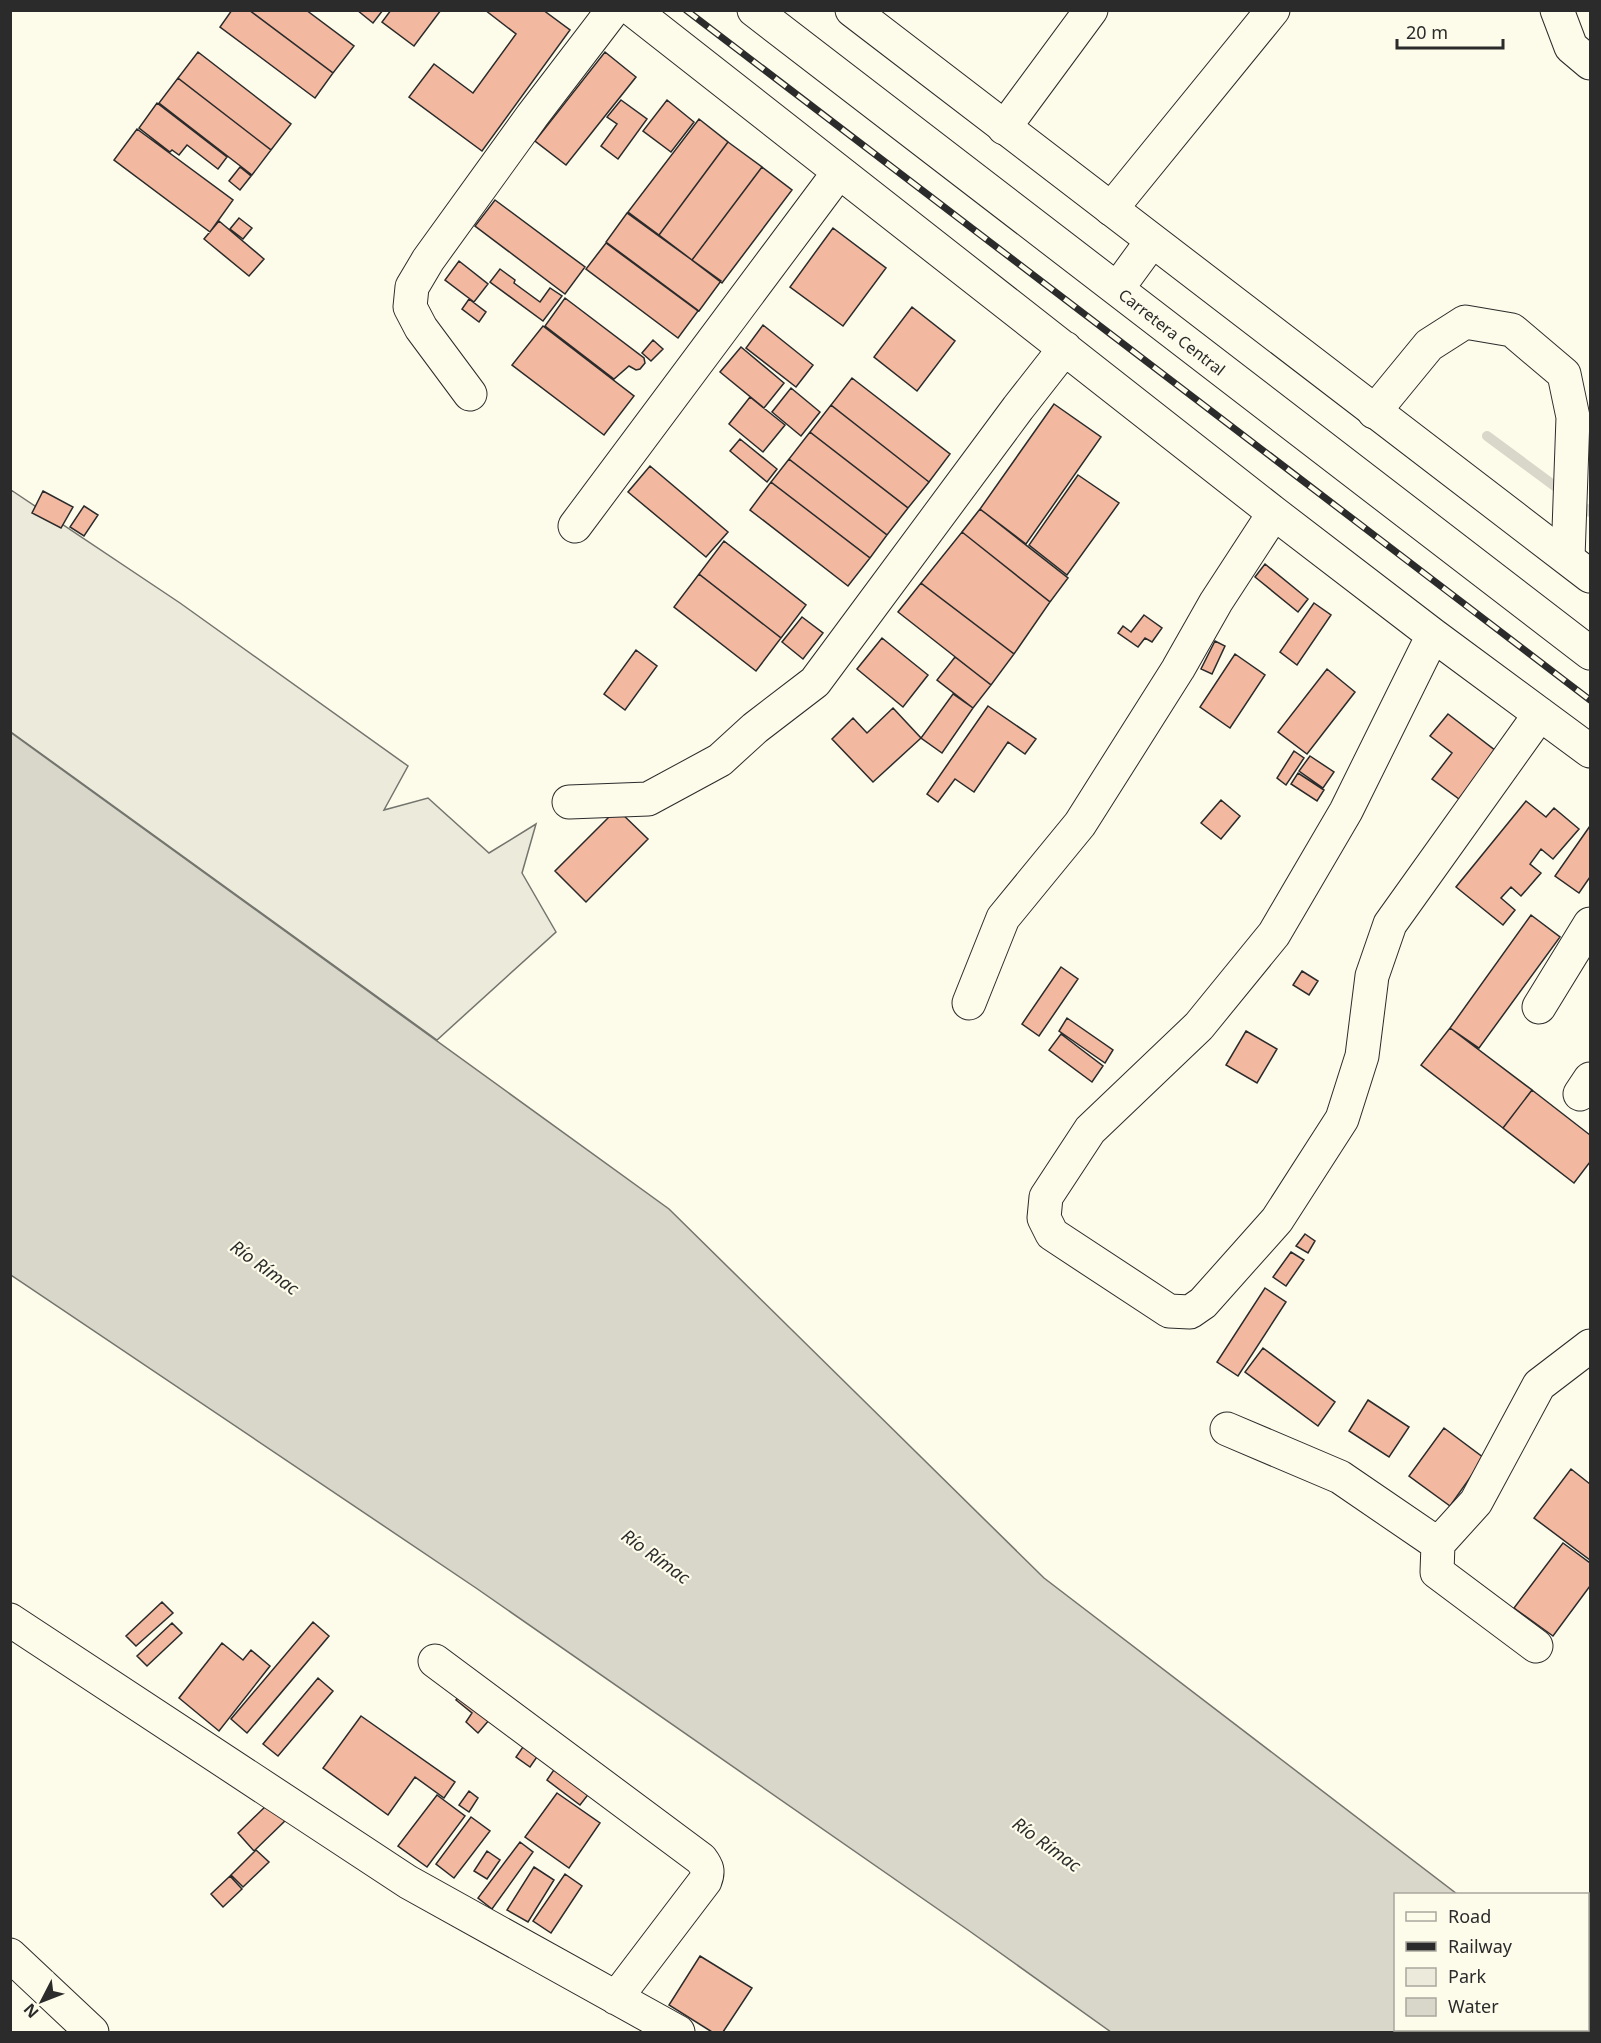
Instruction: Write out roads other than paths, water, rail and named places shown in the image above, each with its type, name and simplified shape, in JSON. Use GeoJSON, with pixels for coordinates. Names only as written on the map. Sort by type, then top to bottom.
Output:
{"type":"FeatureCollection","features":[{"type":"Feature","properties":{"kind":"main road"},"geometry":{"type":"LineString","coordinates":[[470,394],[421,328],[410,307],[412,287],[428,261],[532,116],[613,10]]}},
{"type":"Feature","properties":{"kind":"main road"},"geometry":{"type":"LineString","coordinates":[[633,10],[1274,513],[1590,751]]}},
{"type":"Feature","properties":{"kind":"main road","name":"Carretera Central"},"geometry":{"type":"LineString","coordinates":[[753,10],[1590,653]]}},
{"type":"Feature","properties":{"kind":"main road"},"geometry":{"type":"LineString","coordinates":[[852,10],[1579,567]]}},
{"type":"Feature","properties":{"kind":"main road"},"geometry":{"type":"LineString","coordinates":[[1004,128],[1091,10]]}},
{"type":"Feature","properties":{"kind":"main road"},"geometry":{"type":"LineString","coordinates":[[1111,209],[1273,10]]}},
{"type":"Feature","properties":{"kind":"main road"},"geometry":{"type":"LineString","coordinates":[[1557,10],[1571,47],[1590,63]]}},
{"type":"Feature","properties":{"kind":"main road"},"geometry":{"type":"LineString","coordinates":[[575,526],[839,172]]}},
{"type":"Feature","properties":{"kind":"main road"},"geometry":{"type":"LineString","coordinates":[[1117,289],[1152,241]]}},
{"type":"Feature","properties":{"kind":"main road"},"geometry":{"type":"LineString","coordinates":[[1374,412],[1429,345],[1465,322],[1512,330],[1564,374],[1573,417],[1579,567]]}},
{"type":"Feature","properties":{"kind":"main road"},"geometry":{"type":"LineString","coordinates":[[569,802],[648,799],[720,760],[755,728],[815,682],[1065,348]]}},
{"type":"Feature","properties":{"kind":"main road"},"geometry":{"type":"LineString","coordinates":[[969,1003],[1003,918],[1080,824],[1178,669],[1216,602],[1274,513]]}},
{"type":"Feature","properties":{"kind":"main road"},"geometry":{"type":"LineString","coordinates":[[1433,635],[1346,811],[1274,934],[1199,1026],[1090,1130],[1046,1197],[1044,1218],[1052,1234],[1169,1311],[1190,1312],[1203,1303],[1277,1220],[1342,1119],[1362,1056],[1372,976],[1390,924],[1540,714]]}},
{"type":"Feature","properties":{"kind":"main road"},"geometry":{"type":"LineString","coordinates":[[1539,1007],[1590,924]]}},
{"type":"Feature","properties":{"kind":"main road"},"geometry":{"type":"LineString","coordinates":[[1536,1646],[1437,1572],[1438,1544],[1476,1502],[1539,1385],[1590,1346]]}},
{"type":"Feature","properties":{"kind":"main road"},"geometry":{"type":"LineString","coordinates":[[1227,1429],[1340,1477],[1438,1544]]}},
{"type":"Feature","properties":{"kind":"main road"},"geometry":{"type":"LineString","coordinates":[[10,1620],[408,1882],[678,2032]]}},
{"type":"Feature","properties":{"kind":"main road"},"geometry":{"type":"LineString","coordinates":[[435,1662],[701,1859],[706,1866],[708,1872],[705,1881],[616,1998]]}},
{"type":"Feature","properties":{"kind":"main road"},"geometry":{"type":"LineString","coordinates":[[10,1955],[92,2032]]}},
{"type":"Feature","properties":{"kind":"water","name":"Río Rímac"},"geometry":{"type":"Polygon","coordinates":[[[10,732],[669,1209],[1044,1578],[1456,1893],[1394,1893],[1394,2031],[1589,2031],[1589,1954],[1590,2032],[1111,2032],[476,1588],[11,1275],[10,732]]]}},
{"type":"Feature","properties":{"kind":"waterway"},"geometry":{"type":"LineString","coordinates":[[1487,436],[1556,487]]}},
{"type":"Feature","properties":{"kind":"waterway"},"geometry":{"type":"LineString","coordinates":[[1585,508],[1590,512]]}},
{"type":"Feature","properties":{"kind":"railway"},"geometry":{"type":"LineString","coordinates":[[686,10],[1590,700]]}}]}
